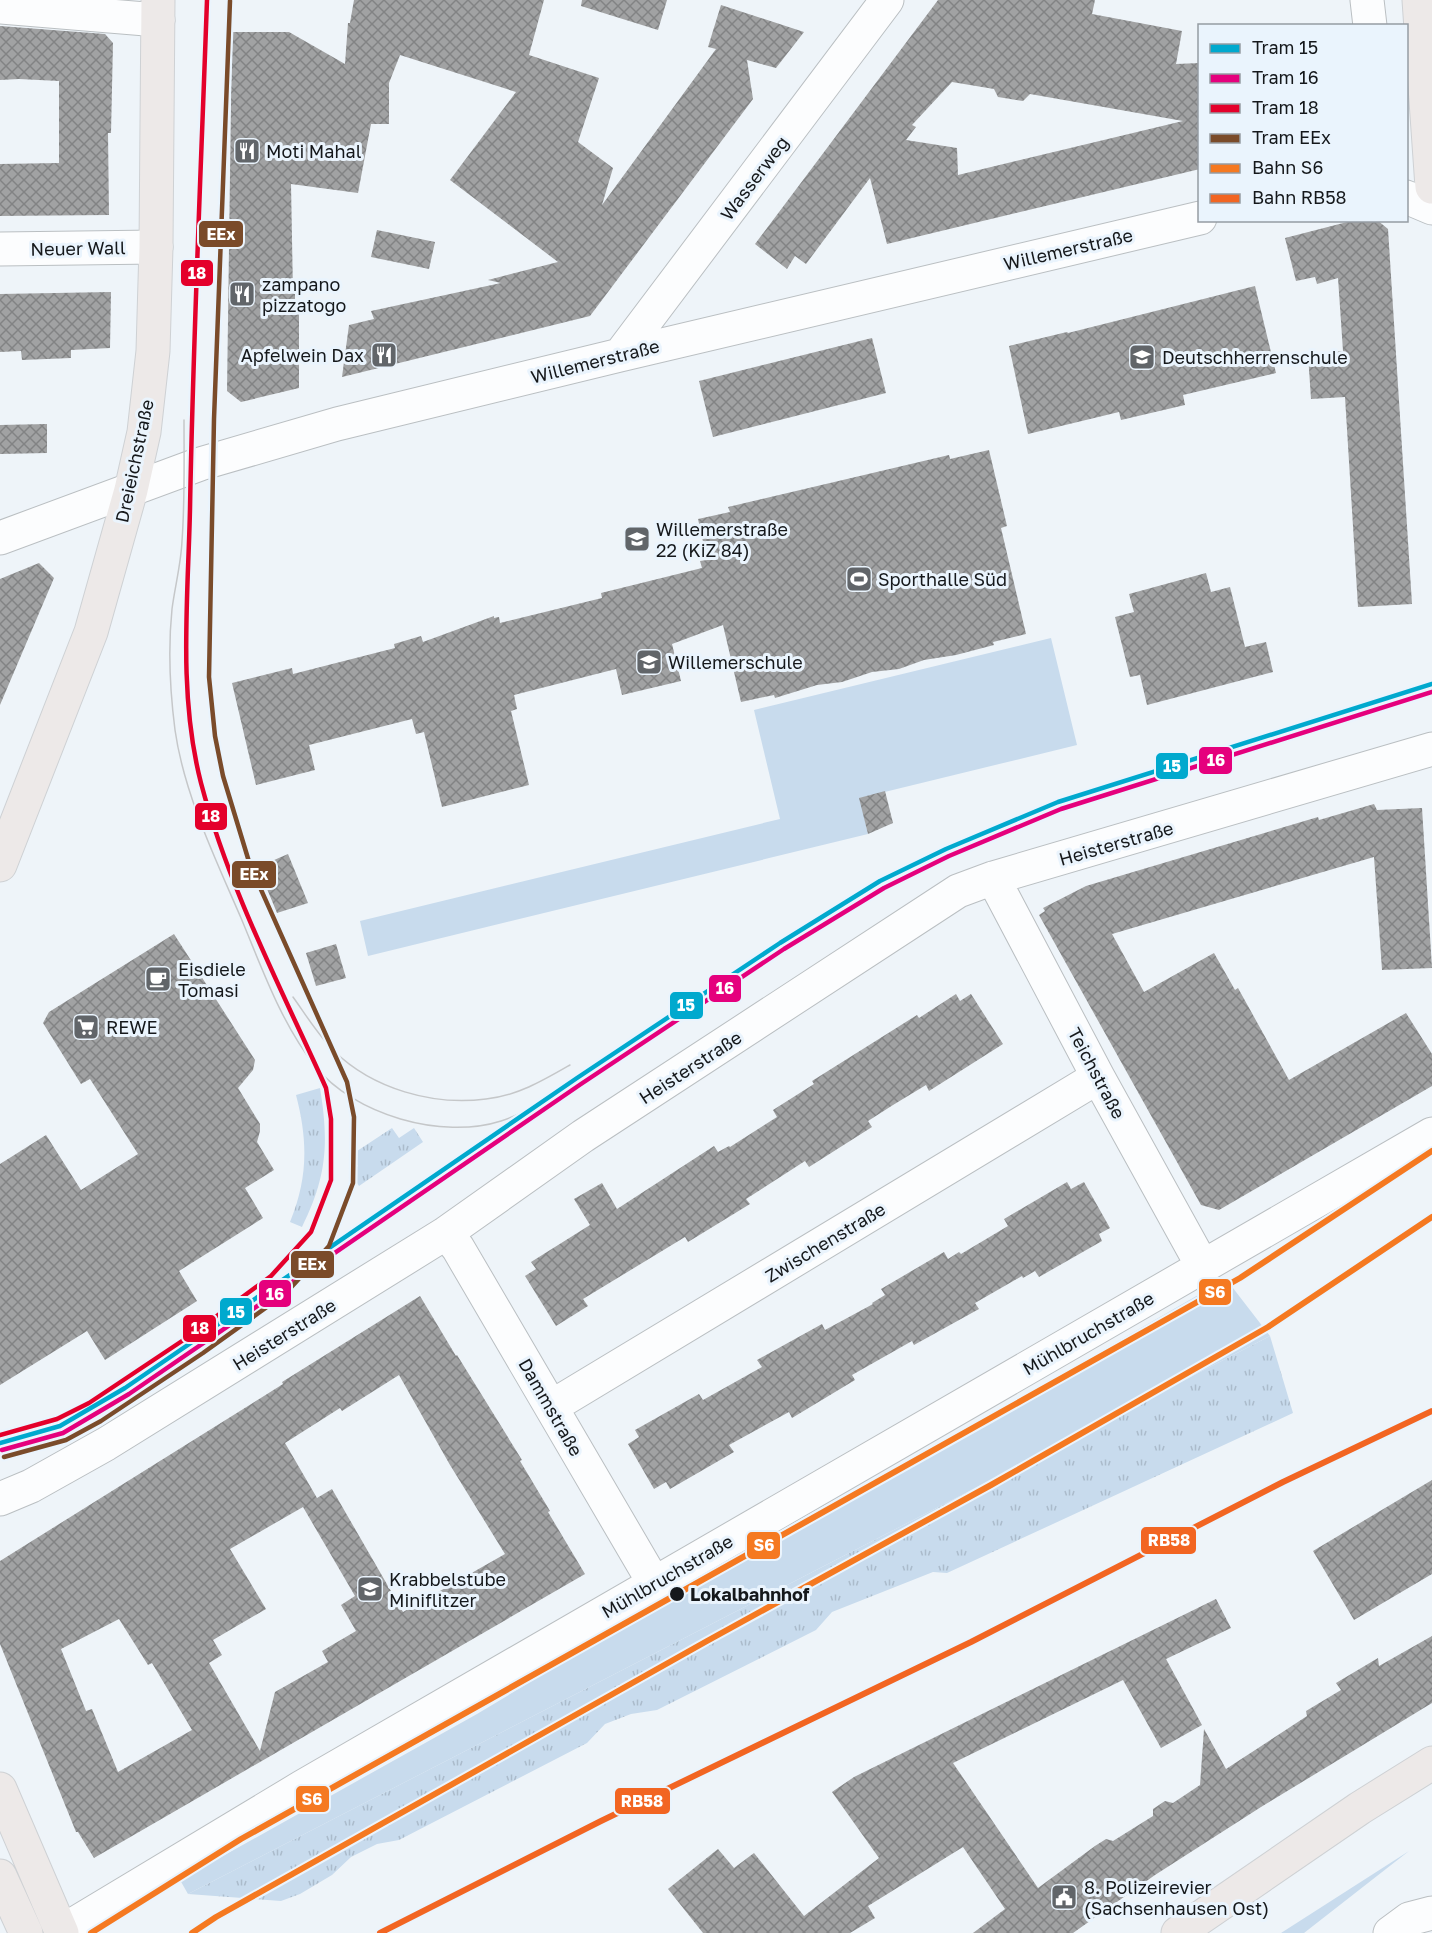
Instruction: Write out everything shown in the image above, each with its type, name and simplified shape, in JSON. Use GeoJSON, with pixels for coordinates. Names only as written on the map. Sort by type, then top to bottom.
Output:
{"type":"FeatureCollection","features":[{"type":"Feature","properties":{"kind":"main road","name":"Dreieichstraße"},"geometry":{"type":"LineString","coordinates":[[0,865],[91,632],[131,490],[146,421],[153,351],[158,10]]}},
{"type":"Feature","properties":{"kind":"main road"},"geometry":{"type":"LineString","coordinates":[[1416,10],[1432,169]]}},
{"type":"Feature","properties":{"kind":"main road"},"geometry":{"type":"LineString","coordinates":[[1178,1933],[1360,1808],[1432,1764]]}},
{"type":"Feature","properties":{"kind":"main road"},"geometry":{"type":"LineString","coordinates":[[0,1789],[62,1932]]}},
{"type":"Feature","properties":{"kind":"main road"},"geometry":{"type":"LineString","coordinates":[[0,1876],[26,1933]]}},
{"type":"Feature","properties":{"kind":"street","name":"Wasserweg"},"geometry":{"type":"LineString","coordinates":[[620,355],[887,0]]}},
{"type":"Feature","properties":{"kind":"street"},"geometry":{"type":"LineString","coordinates":[[1367,0],[1370,24]]}},
{"type":"Feature","properties":{"kind":"street"},"geometry":{"type":"LineString","coordinates":[[0,7],[158,10]]}},
{"type":"Feature","properties":{"kind":"street"},"geometry":{"type":"LineString","coordinates":[[1408,197],[1432,208]]}},
{"type":"Feature","properties":{"kind":"street","name":"Willemerstraße"},"geometry":{"type":"LineString","coordinates":[[0,537],[200,464],[326,427],[1198,218]]}},
{"type":"Feature","properties":{"kind":"street","name":"Neuer Wall"},"geometry":{"type":"LineString","coordinates":[[0,249],[156,247]]}},
{"type":"Feature","properties":{"kind":"street","name":"Heisterstraße"},"geometry":{"type":"LineString","coordinates":[[0,1499],[31,1486],[106,1444],[446,1233],[583,1136],[958,891],[993,878],[1432,750]]}},
{"type":"Feature","properties":{"kind":"street","name":"Teichstraße"},"geometry":{"type":"LineString","coordinates":[[993,878],[1098,1077],[1203,1267]]}},
{"type":"Feature","properties":{"kind":"street","name":"Zwischenstraße"},"geometry":{"type":"LineString","coordinates":[[551,1407],[1098,1077]]}},
{"type":"Feature","properties":{"kind":"street","name":"Mühlbruchstraße"},"geometry":{"type":"LineString","coordinates":[[62,1932],[302,1787],[1432,1134]]}},
{"type":"Feature","properties":{"kind":"street","name":"Dammstraße"},"geometry":{"type":"LineString","coordinates":[[446,1233],[458,1248],[654,1583]]}},
{"type":"Feature","properties":{"kind":"street"},"geometry":{"type":"LineString","coordinates":[[1390,1933],[1409,1919],[1432,1913]]}},
{"type":"Feature","properties":{"kind":"green space"},"geometry":{"type":"Polygon","coordinates":[[[1051,638],[1077,745],[860,798],[868,834],[368,956],[360,921],[780,819],[754,710],[1051,638]]]}},
{"type":"Feature","properties":{"kind":"green space"},"geometry":{"type":"Polygon","coordinates":[[[320,1088],[325,1143],[324,1159],[317,1192],[302,1227],[290,1222],[300,1190],[304,1159],[303,1128],[296,1095],[320,1088]]]}},
{"type":"Feature","properties":{"kind":"green space"},"geometry":{"type":"Polygon","coordinates":[[[392,1128],[399,1138],[414,1128],[423,1142],[359,1186],[350,1172],[358,1166],[351,1155],[392,1128]]]}},
{"type":"Feature","properties":{"kind":"green space"},"geometry":{"type":"Polygon","coordinates":[[[1226,1279],[1270,1336],[188,1894],[180,1880],[477,1714],[655,1607],[1226,1279]]]}},
{"type":"Feature","properties":{"kind":"green space"},"geometry":{"type":"Polygon","coordinates":[[[1270,1336],[1293,1413],[947,1573],[933,1572],[832,1612],[816,1630],[657,1710],[631,1714],[605,1724],[587,1743],[399,1840],[377,1844],[351,1857],[332,1875],[300,1894],[281,1901],[188,1894],[1270,1336]]]}},
{"type":"Feature","properties":{"kind":"green space"},"geometry":{"type":"Polygon","coordinates":[[[1409,1851],[1304,1933],[1281,1933],[1409,1851]]]}},
{"type":"Feature","properties":{"kind":"building"},"geometry":{"type":"Polygon","coordinates":[[[354,0],[544,0],[529,55],[599,78],[578,142],[613,168],[602,205],[716,49],[708,47],[721,5],[804,32],[776,68],[747,60],[753,99],[590,316],[342,377],[349,325],[374,319],[371,311],[501,283],[488,280],[558,262],[450,180],[516,92],[400,55],[389,83],[389,124],[371,124],[358,193],[291,184],[293,293],[295,293],[295,312],[299,312],[299,388],[241,402],[227,391],[232,32],[289,32],[345,64],[348,23],[350,23],[354,0]]]}},
{"type":"Feature","properties":{"kind":"building"},"geometry":{"type":"Polygon","coordinates":[[[582,0],[667,0],[658,30],[581,6],[582,0]]]}},
{"type":"Feature","properties":{"kind":"building"},"geometry":{"type":"Polygon","coordinates":[[[938,0],[1095,0],[1092,14],[1182,31],[1176,64],[1198,63],[1198,169],[887,244],[870,178],[806,264],[795,256],[787,269],[755,244],[938,0]],[[952,82],[912,125],[916,127],[906,140],[957,148],[958,175],[1183,121],[1030,94],[1023,101],[998,97],[994,89],[952,82]]]}},
{"type":"Feature","properties":{"kind":"building"},"geometry":{"type":"Polygon","coordinates":[[[0,26],[105,34],[113,43],[111,133],[108,133],[109,215],[0,216],[0,164],[59,163],[59,81],[0,80],[0,26]]]}},
{"type":"Feature","properties":{"kind":"building"},"geometry":{"type":"Polygon","coordinates":[[[1347,222],[1379,222],[1388,229],[1412,604],[1358,607],[1345,397],[1311,399],[1308,354],[1343,351],[1338,278],[1317,284],[1315,277],[1296,281],[1285,238],[1347,222]]]}},
{"type":"Feature","properties":{"kind":"building"},"geometry":{"type":"Polygon","coordinates":[[[377,230],[435,242],[429,269],[371,257],[377,230]]]}},
{"type":"Feature","properties":{"kind":"building","name":"Deutschherrenschule"},"geometry":{"type":"Polygon","coordinates":[[[1255,286],[1276,373],[1183,395],[1185,405],[1121,420],[1119,412],[1028,434],[1009,346],[1255,286]]]}},
{"type":"Feature","properties":{"kind":"building"},"geometry":{"type":"Polygon","coordinates":[[[111,292],[110,348],[71,350],[71,358],[22,360],[21,351],[0,352],[0,294],[111,292]]]}},
{"type":"Feature","properties":{"kind":"building"},"geometry":{"type":"Polygon","coordinates":[[[872,338],[886,393],[713,437],[699,381],[872,338]]]}},
{"type":"Feature","properties":{"kind":"building"},"geometry":{"type":"Polygon","coordinates":[[[47,424],[47,453],[0,454],[0,425],[47,424]]]}},
{"type":"Feature","properties":{"kind":"building"},"geometry":{"type":"Polygon","coordinates":[[[989,450],[1007,526],[1001,528],[1026,634],[993,642],[994,645],[956,655],[924,660],[899,669],[872,672],[842,682],[817,685],[775,698],[774,695],[741,702],[723,625],[672,644],[681,681],[622,695],[616,669],[514,695],[517,709],[511,711],[529,785],[442,807],[424,732],[416,734],[412,719],[309,745],[315,770],[256,785],[232,683],[292,668],[293,674],[395,648],[394,644],[421,636],[423,642],[494,616],[494,618],[499,617],[500,623],[602,598],[601,593],[702,568],[700,561],[707,560],[698,519],[730,512],[728,507],[949,455],[950,459],[989,450]]]}},
{"type":"Feature","properties":{"kind":"building"},"geometry":{"type":"Polygon","coordinates":[[[39,563],[54,578],[0,705],[0,579],[39,563]]]}},
{"type":"Feature","properties":{"kind":"building"},"geometry":{"type":"Polygon","coordinates":[[[1206,573],[1211,592],[1230,587],[1245,647],[1266,642],[1273,672],[1147,705],[1140,675],[1130,677],[1115,617],[1134,612],[1129,594],[1206,573]]]}},
{"type":"Feature","properties":{"kind":"building"},"geometry":{"type":"Polygon","coordinates":[[[885,791],[893,823],[868,834],[859,798],[885,791]]]}},
{"type":"Feature","properties":{"kind":"building"},"geometry":{"type":"Polygon","coordinates":[[[1374,804],[1377,810],[1422,808],[1432,968],[1382,970],[1374,857],[1112,934],[1144,992],[1214,953],[1235,990],[1238,988],[1289,1080],[1406,1013],[1432,1054],[1432,1086],[1219,1210],[1201,1205],[1039,915],[1045,911],[1043,908],[1086,886],[1318,817],[1319,820],[1374,804]]]}},
{"type":"Feature","properties":{"kind":"building"},"geometry":{"type":"Polygon","coordinates":[[[288,854],[308,903],[277,913],[258,867],[288,854]]]}},
{"type":"Feature","properties":{"kind":"building"},"geometry":{"type":"Polygon","coordinates":[[[174,934],[255,1060],[253,1070],[238,1088],[260,1124],[257,1142],[274,1170],[245,1188],[263,1218],[179,1271],[197,1301],[105,1360],[87,1331],[0,1385],[0,1164],[46,1135],[81,1190],[138,1154],[90,1079],[81,1084],[43,1023],[49,1012],[174,934]]]}},
{"type":"Feature","properties":{"kind":"building"},"geometry":{"type":"Polygon","coordinates":[[[336,944],[346,978],[316,986],[306,953],[336,944]]]}},
{"type":"Feature","properties":{"kind":"building"},"geometry":{"type":"Polygon","coordinates":[[[956,994],[960,1001],[971,994],[1003,1044],[929,1091],[926,1085],[893,1105],[868,1121],[872,1127],[809,1167],[805,1161],[746,1199],[750,1204],[688,1242],[685,1237],[583,1299],[588,1306],[556,1326],[525,1276],[536,1269],[531,1262],[590,1225],[574,1199],[602,1183],[617,1209],[714,1146],[718,1152],[730,1147],[777,1117],[773,1110],[814,1084],[812,1081],[917,1015],[919,1018],[956,994]]]}},
{"type":"Feature","properties":{"kind":"building"},"geometry":{"type":"Polygon","coordinates":[[[1067,1182],[1071,1189],[1084,1182],[1110,1228],[1099,1234],[1102,1241],[1039,1277],[1035,1271],[1023,1278],[1022,1276],[975,1303],[979,1309],[914,1345],[912,1341],[852,1375],[855,1380],[792,1418],[789,1412],[729,1445],[734,1452],[670,1489],[666,1482],[654,1489],[628,1444],[639,1437],[635,1430],[699,1394],[703,1400],[762,1367],[757,1360],[822,1324],[825,1330],[873,1304],[885,1295],[881,1289],[944,1252],[948,1259],[959,1252],[961,1254],[1008,1226],[1004,1219],[1067,1182]]]}},
{"type":"Feature","properties":{"kind":"building"},"geometry":{"type":"Polygon","coordinates":[[[420,1296],[522,1460],[520,1461],[550,1511],[548,1512],[585,1574],[94,1858],[76,1832],[0,1644],[0,1561],[283,1384],[282,1382],[420,1296]],[[399,1375],[342,1411],[340,1408],[285,1443],[317,1498],[332,1489],[403,1612],[505,1554],[450,1465],[399,1375]],[[303,1507],[230,1549],[266,1609],[213,1640],[222,1655],[209,1663],[260,1751],[275,1692],[328,1662],[322,1651],[356,1631],[341,1605],[355,1596],[303,1507]],[[119,1619],[61,1649],[86,1711],[92,1709],[118,1772],[192,1730],[152,1663],[148,1665],[119,1619]]]}},
{"type":"Feature","properties":{"kind":"building"},"geometry":{"type":"Polygon","coordinates":[[[1432,1480],[1432,1574],[1354,1620],[1313,1551],[1432,1480]]]}},
{"type":"Feature","properties":{"kind":"building"},"geometry":{"type":"Polygon","coordinates":[[[1216,1599],[1231,1628],[1166,1659],[1202,1725],[1161,1748],[1123,1680],[953,1763],[1038,1888],[1106,1839],[1113,1841],[1153,1816],[1153,1809],[1165,1801],[1173,1803],[1200,1785],[1204,1729],[1226,1769],[1307,1716],[1306,1711],[1341,1690],[1336,1683],[1378,1658],[1379,1666],[1432,1636],[1432,1703],[1261,1807],[1155,1875],[1073,1933],[973,1933],[1005,1909],[963,1847],[868,1906],[875,1918],[850,1933],[703,1933],[668,1889],[718,1849],[734,1868],[754,1853],[804,1916],[879,1858],[832,1792],[854,1777],[1216,1599]]]}},
{"type":"Feature","properties":{"kind":"tram line","name":"18"},"geometry":{"type":"LineString","coordinates":[[0,1435],[57,1419],[89,1403],[191,1335],[271,1276],[311,1232],[331,1180],[331,1119],[326,1088],[257,938],[226,861],[201,783],[189,715],[186,647],[207,0]]}},
{"type":"Feature","properties":{"kind":"tram line","name":"EEx"},"geometry":{"type":"LineString","coordinates":[[4,1457],[66,1440],[101,1421],[203,1353],[285,1294],[329,1246],[353,1183],[354,1117],[347,1082],[250,865],[223,776],[215,736],[209,677],[214,419],[230,1]]}},
{"type":"Feature","properties":{"kind":"tram line"},"geometry":{"type":"LineString","coordinates":[[184,420],[182,541],[170,639],[171,685],[179,754],[202,826],[265,975],[292,1032],[315,1066],[352,1098],[375,1110],[427,1125],[478,1126],[501,1121],[531,1108],[577,1078]]}},
{"type":"Feature","properties":{"kind":"tram line","name":"15"},"geometry":{"type":"LineString","coordinates":[[0,1443],[60,1426],[125,1388],[577,1078],[780,943],[880,881],[946,849],[1058,802],[1432,684]]}},
{"type":"Feature","properties":{"kind":"tram line","name":"16"},"geometry":{"type":"LineString","coordinates":[[2,1450],[63,1433],[129,1394],[581,1084],[784,949],[884,888],[949,856],[1061,809],[1432,692]]}},
{"type":"Feature","properties":{"kind":"tram line"},"geometry":{"type":"LineString","coordinates":[[293,997],[334,1051],[350,1064],[385,1085],[425,1097],[466,1101],[509,1095],[570,1065]]}},
{"type":"Feature","properties":{"kind":"rail line","name":"S6"},"geometry":{"type":"LineString","coordinates":[[91,1933],[241,1839],[1240,1278],[1432,1151]]}},
{"type":"Feature","properties":{"kind":"rail line","name":"S6"},"geometry":{"type":"LineString","coordinates":[[192,1933],[216,1917],[707,1641],[991,1485],[1268,1327],[1432,1217]]}},
{"type":"Feature","properties":{"kind":"rail line","name":"RB58"},"geometry":{"type":"LineString","coordinates":[[380,1933],[601,1821],[971,1642],[1283,1482],[1432,1411]]}},
{"type":"Feature","properties":{"kind":"place","name":"Moti Mahal"},"geometry":{"type":"Point","coordinates":[247,151]}},
{"type":"Feature","properties":{"kind":"place","name":"zampano pizzatogo"},"geometry":{"type":"Point","coordinates":[242,294]}},
{"type":"Feature","properties":{"kind":"place","name":"Apfelwein Dax"},"geometry":{"type":"Point","coordinates":[384,355]}},
{"type":"Feature","properties":{"kind":"place","name":"Deutschherrenschule"},"geometry":{"type":"Point","coordinates":[1142,357]}},
{"type":"Feature","properties":{"kind":"place","name":"Willemerstraße 22 (KiZ 84)"},"geometry":{"type":"Point","coordinates":[637,539]}},
{"type":"Feature","properties":{"kind":"place","name":"Sporthalle Süd"},"geometry":{"type":"Point","coordinates":[859,579]}},
{"type":"Feature","properties":{"kind":"place","name":"Willemerschule"},"geometry":{"type":"Point","coordinates":[649,662]}},
{"type":"Feature","properties":{"kind":"place","name":"Eisdiele Tomasi"},"geometry":{"type":"Point","coordinates":[158,979]}},
{"type":"Feature","properties":{"kind":"place","name":"REWE"},"geometry":{"type":"Point","coordinates":[86,1027]}},
{"type":"Feature","properties":{"kind":"place","name":"Krabbelstube Miniflitzer"},"geometry":{"type":"Point","coordinates":[370,1589]}},
{"type":"Feature","properties":{"kind":"place","name":"Lokalbahnhof"},"geometry":{"type":"Point","coordinates":[677,1594]}},
{"type":"Feature","properties":{"kind":"place","name":"8. Polizeirevier (Sachsenhausen Ost)"},"geometry":{"type":"Point","coordinates":[1064,1897]}}]}
